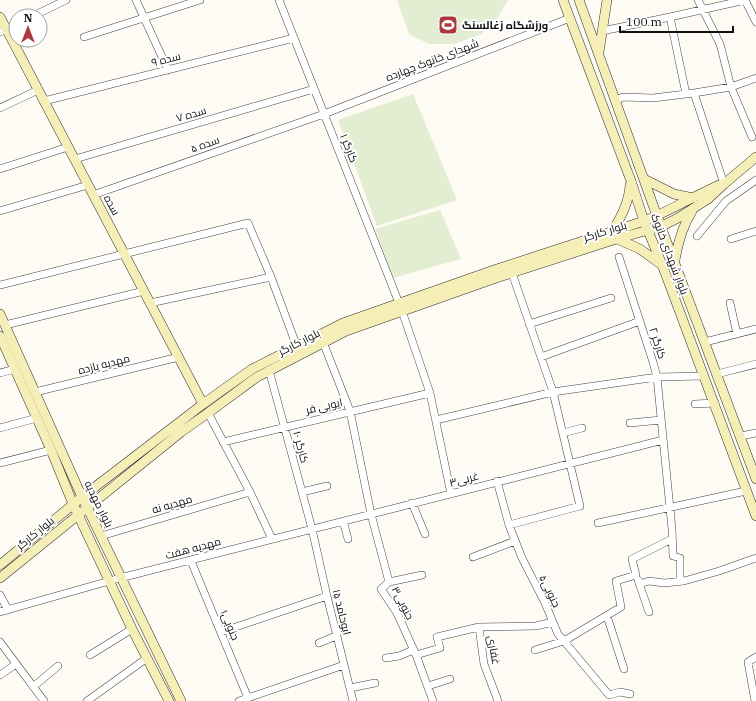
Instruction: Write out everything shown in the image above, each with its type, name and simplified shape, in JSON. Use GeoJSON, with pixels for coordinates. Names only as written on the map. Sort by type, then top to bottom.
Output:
{"type":"FeatureCollection","features":[{"type":"Feature","properties":{"kind":"main road","name":"بلوار شهدای خانوک"},"geometry":{"type":"LineString","coordinates":[[563,0],[631,181],[644,221],[663,266],[756,516]]}},
{"type":"Feature","properties":{"kind":"main road","name":"بلوار شهدای خانوک"},"geometry":{"type":"LineString","coordinates":[[579,0],[674,262],[756,478]]}},
{"type":"Feature","properties":{"kind":"main road"},"geometry":{"type":"LineString","coordinates":[[599,53],[607,0]]}},
{"type":"Feature","properties":{"kind":"main road","name":"سده"},"geometry":{"type":"LineString","coordinates":[[0,18],[3,31],[44,101],[203,404]]}},
{"type":"Feature","properties":{"kind":"main road"},"geometry":{"type":"LineString","coordinates":[[674,262],[678,238],[686,220],[694,209],[708,199],[756,157]]}},
{"type":"Feature","properties":{"kind":"main road"},"geometry":{"type":"LineString","coordinates":[[644,179],[674,194],[693,198]]}},
{"type":"Feature","properties":{"kind":"main road"},"geometry":{"type":"LineString","coordinates":[[613,230],[626,208],[631,181]]}},
{"type":"Feature","properties":{"kind":"main road","name":"بلوار کارگر"},"geometry":{"type":"LineString","coordinates":[[0,578],[181,432],[269,370],[323,342],[400,307],[613,230],[658,216],[724,184]]}},
{"type":"Feature","properties":{"kind":"main road","name":"بلوار کارگر"},"geometry":{"type":"LineString","coordinates":[[0,565],[82,497],[203,404],[252,369],[342,323],[400,307],[617,239],[648,231],[662,226],[694,209]]}},
{"type":"Feature","properties":{"kind":"main road"},"geometry":{"type":"LineString","coordinates":[[617,239],[640,249],[663,266]]}},
{"type":"Feature","properties":{"kind":"main road","name":"بلوار مهدیه"},"geometry":{"type":"LineString","coordinates":[[0,314],[35,392],[48,433],[51,450],[73,504],[132,630],[169,701]]}},
{"type":"Feature","properties":{"kind":"main road","name":"بلوار مهدیه"},"geometry":{"type":"LineString","coordinates":[[0,336],[37,418],[48,433],[82,497],[180,701]]}},
{"type":"Feature","properties":{"kind":"main road"},"geometry":{"type":"LineString","coordinates":[[30,540],[36,548]]}},
{"type":"Feature","properties":{"kind":"street"},"geometry":{"type":"LineString","coordinates":[[48,9],[66,0]]}},
{"type":"Feature","properties":{"kind":"street"},"geometry":{"type":"LineString","coordinates":[[136,0],[168,70]]}},
{"type":"Feature","properties":{"kind":"street"},"geometry":{"type":"LineString","coordinates":[[84,37],[200,0]]}},
{"type":"Feature","properties":{"kind":"street","name":"کارگر ۱"},"geometry":{"type":"LineString","coordinates":[[279,0],[400,307],[430,393],[451,494]]}},
{"type":"Feature","properties":{"kind":"street"},"geometry":{"type":"LineString","coordinates":[[698,0],[720,44],[731,87],[752,137]]}},
{"type":"Feature","properties":{"kind":"street"},"geometry":{"type":"LineString","coordinates":[[602,31],[745,0],[756,22]]}},
{"type":"Feature","properties":{"kind":"street"},"geometry":{"type":"LineString","coordinates":[[670,17],[686,94]]}},
{"type":"Feature","properties":{"kind":"street","name":"شهدای خانوک چهارده"},"geometry":{"type":"LineString","coordinates":[[324,114],[570,18]]}},
{"type":"Feature","properties":{"kind":"street","name":"سده ۹"},"geometry":{"type":"LineString","coordinates":[[44,101],[294,38]]}},
{"type":"Feature","properties":{"kind":"street"},"geometry":{"type":"LineString","coordinates":[[616,100],[623,97],[653,98],[694,93],[731,87],[756,78]]}},
{"type":"Feature","properties":{"kind":"street","name":"سده ۷"},"geometry":{"type":"LineString","coordinates":[[74,159],[314,89]]}},
{"type":"Feature","properties":{"kind":"street"},"geometry":{"type":"LineString","coordinates":[[0,108],[38,90]]}},
{"type":"Feature","properties":{"kind":"street"},"geometry":{"type":"LineString","coordinates":[[694,93],[724,184]]}},
{"type":"Feature","properties":{"kind":"street","name":"سده ۵"},"geometry":{"type":"LineString","coordinates":[[93,195],[324,114]]}},
{"type":"Feature","properties":{"kind":"street"},"geometry":{"type":"LineString","coordinates":[[0,169],[68,147]]}},
{"type":"Feature","properties":{"kind":"street"},"geometry":{"type":"LineString","coordinates":[[697,236],[726,201],[756,180]]}},
{"type":"Feature","properties":{"kind":"street"},"geometry":{"type":"LineString","coordinates":[[0,211],[88,185]]}},
{"type":"Feature","properties":{"kind":"street"},"geometry":{"type":"LineString","coordinates":[[0,285],[248,223],[271,277],[297,346]]}},
{"type":"Feature","properties":{"kind":"street"},"geometry":{"type":"LineString","coordinates":[[731,239],[756,231]]}},
{"type":"Feature","properties":{"kind":"street","name":"کارگر ۲"},"geometry":{"type":"LineString","coordinates":[[618,257],[657,377],[673,556],[680,558],[680,581]]}},
{"type":"Feature","properties":{"kind":"street"},"geometry":{"type":"LineString","coordinates":[[509,525],[580,506],[553,392],[512,273]]}},
{"type":"Feature","properties":{"kind":"street"},"geometry":{"type":"LineString","coordinates":[[150,303],[271,277]]}},
{"type":"Feature","properties":{"kind":"street"},"geometry":{"type":"LineString","coordinates":[[5,325],[144,291]]}},
{"type":"Feature","properties":{"kind":"street"},"geometry":{"type":"LineString","coordinates":[[530,324],[611,298]]}},
{"type":"Feature","properties":{"kind":"street"},"geometry":{"type":"LineString","coordinates":[[730,304],[737,334]]}},
{"type":"Feature","properties":{"kind":"street"},"geometry":{"type":"LineString","coordinates":[[541,357],[640,321]]}},
{"type":"Feature","properties":{"kind":"street"},"geometry":{"type":"LineString","coordinates":[[705,342],[756,329]]}},
{"type":"Feature","properties":{"kind":"street","name":"جنوبی۳"},"geometry":{"type":"LineString","coordinates":[[323,342],[350,411],[371,514],[389,582],[381,589],[397,613],[433,701]]}},
{"type":"Feature","properties":{"kind":"street","name":"مهدیه یازده"},"geometry":{"type":"LineString","coordinates":[[35,392],[179,357]]}},
{"type":"Feature","properties":{"kind":"street"},"geometry":{"type":"LineString","coordinates":[[716,374],[756,364]]}},
{"type":"Feature","properties":{"kind":"street"},"geometry":{"type":"LineString","coordinates":[[0,373],[15,369]]}},
{"type":"Feature","properties":{"kind":"street","name":"کارگر ۱۰"},"geometry":{"type":"LineString","coordinates":[[269,370],[312,529]]}},
{"type":"Feature","properties":{"kind":"street"},"geometry":{"type":"LineString","coordinates":[[436,420],[553,392],[657,377],[704,376]]}},
{"type":"Feature","properties":{"kind":"street","name":"ایوبی فر"},"geometry":{"type":"LineString","coordinates":[[223,442],[284,426],[430,393]]}},
{"type":"Feature","properties":{"kind":"street"},"geometry":{"type":"LineString","coordinates":[[695,404],[714,403]]}},
{"type":"Feature","properties":{"kind":"street"},"geometry":{"type":"LineString","coordinates":[[208,413],[250,492],[272,539]]}},
{"type":"Feature","properties":{"kind":"street"},"geometry":{"type":"LineString","coordinates":[[0,428],[37,418]]}},
{"type":"Feature","properties":{"kind":"street"},"geometry":{"type":"LineString","coordinates":[[630,423],[661,420]]}},
{"type":"Feature","properties":{"kind":"street"},"geometry":{"type":"LineString","coordinates":[[563,433],[582,428]]}},
{"type":"Feature","properties":{"kind":"street"},"geometry":{"type":"LineString","coordinates":[[740,436],[756,433]]}},
{"type":"Feature","properties":{"kind":"street","name":"غربی۳"},"geometry":{"type":"LineString","coordinates":[[272,539],[663,440]]}},
{"type":"Feature","properties":{"kind":"street"},"geometry":{"type":"LineString","coordinates":[[0,463],[51,450]]}},
{"type":"Feature","properties":{"kind":"street","name":"جنوبی۵"},"geometry":{"type":"LineString","coordinates":[[497,482],[515,541],[545,603],[558,634],[609,698],[620,692],[630,694]]}},
{"type":"Feature","properties":{"kind":"street"},"geometry":{"type":"LineString","coordinates":[[302,492],[327,486]]}},
{"type":"Feature","properties":{"kind":"street"},"geometry":{"type":"LineString","coordinates":[[598,523],[746,491]]}},
{"type":"Feature","properties":{"kind":"street","name":"مهدیه نه"},"geometry":{"type":"LineString","coordinates":[[101,536],[250,492]]}},
{"type":"Feature","properties":{"kind":"street"},"geometry":{"type":"LineString","coordinates":[[412,503],[425,534]]}},
{"type":"Feature","properties":{"kind":"street"},"geometry":{"type":"LineString","coordinates":[[343,521],[348,539]]}},
{"type":"Feature","properties":{"kind":"street","name":"ابوحامد ۱۵"},"geometry":{"type":"LineString","coordinates":[[312,529],[336,636],[353,701]]}},
{"type":"Feature","properties":{"kind":"street","name":"مهدیه هفت"},"geometry":{"type":"LineString","coordinates":[[4,611],[120,578],[272,539]]}},
{"type":"Feature","properties":{"kind":"street"},"geometry":{"type":"LineString","coordinates":[[649,612],[632,559],[672,539]]}},
{"type":"Feature","properties":{"kind":"street"},"geometry":{"type":"LineString","coordinates":[[473,557],[515,541]]}},
{"type":"Feature","properties":{"kind":"street"},"geometry":{"type":"LineString","coordinates":[[640,584],[649,581],[664,583],[680,581],[719,571],[756,558]]}},
{"type":"Feature","properties":{"kind":"street","name":"جنوبی۱"},"geometry":{"type":"LineString","coordinates":[[191,561],[248,698]]}},
{"type":"Feature","properties":{"kind":"street"},"geometry":{"type":"LineString","coordinates":[[389,582],[422,575]]}},
{"type":"Feature","properties":{"kind":"street"},"geometry":{"type":"LineString","coordinates":[[535,650],[564,641],[621,608],[616,581],[636,575]]}},
{"type":"Feature","properties":{"kind":"street"},"geometry":{"type":"LineString","coordinates":[[0,596],[4,611]]}},
{"type":"Feature","properties":{"kind":"street"},"geometry":{"type":"LineString","coordinates":[[221,632],[327,596]]}},
{"type":"Feature","properties":{"kind":"street"},"geometry":{"type":"LineString","coordinates":[[607,616],[624,669]]}},
{"type":"Feature","properties":{"kind":"street","name":"غفاری"},"geometry":{"type":"LineString","coordinates":[[498,701],[484,664],[479,627],[536,626],[553,622]]}},
{"type":"Feature","properties":{"kind":"street"},"geometry":{"type":"LineString","coordinates":[[386,658],[440,648],[437,637],[479,627]]}},
{"type":"Feature","properties":{"kind":"street"},"geometry":{"type":"LineString","coordinates":[[90,655],[132,630]]}},
{"type":"Feature","properties":{"kind":"street"},"geometry":{"type":"LineString","coordinates":[[319,643],[336,636]]}},
{"type":"Feature","properties":{"kind":"street"},"geometry":{"type":"LineString","coordinates":[[0,642],[44,701]]}},
{"type":"Feature","properties":{"kind":"street"},"geometry":{"type":"LineString","coordinates":[[756,657],[748,662],[756,701]]}},
{"type":"Feature","properties":{"kind":"street"},"geometry":{"type":"LineString","coordinates":[[87,701],[147,658]]}},
{"type":"Feature","properties":{"kind":"street"},"geometry":{"type":"LineString","coordinates":[[0,675],[16,664]]}},
{"type":"Feature","properties":{"kind":"street"},"geometry":{"type":"LineString","coordinates":[[239,701],[344,665]]}},
{"type":"Feature","properties":{"kind":"street"},"geometry":{"type":"LineString","coordinates":[[33,687],[58,666]]}},
{"type":"Feature","properties":{"kind":"street"},"geometry":{"type":"LineString","coordinates":[[428,686],[450,678]]}},
{"type":"Feature","properties":{"kind":"street"},"geometry":{"type":"LineString","coordinates":[[350,688],[374,683]]}},
{"type":"Feature","properties":{"kind":"green space","name":"ورزشگاه زغالسنگ"},"geometry":{"type":"Polygon","coordinates":[[[397,0],[508,0],[498,17],[482,34],[454,44],[429,44],[409,34],[397,0]]]}},
{"type":"Feature","properties":{"kind":"green space"},"geometry":{"type":"Polygon","coordinates":[[[413,94],[457,200],[377,226],[338,120],[413,94]]]}},
{"type":"Feature","properties":{"kind":"green space"},"geometry":{"type":"Polygon","coordinates":[[[440,210],[461,259],[393,278],[375,229],[440,210]]]}},
{"type":"Feature","properties":{"kind":"place","name":"ورزشگاه زغالسنگ"},"geometry":{"type":"Point","coordinates":[448,25]}}]}
